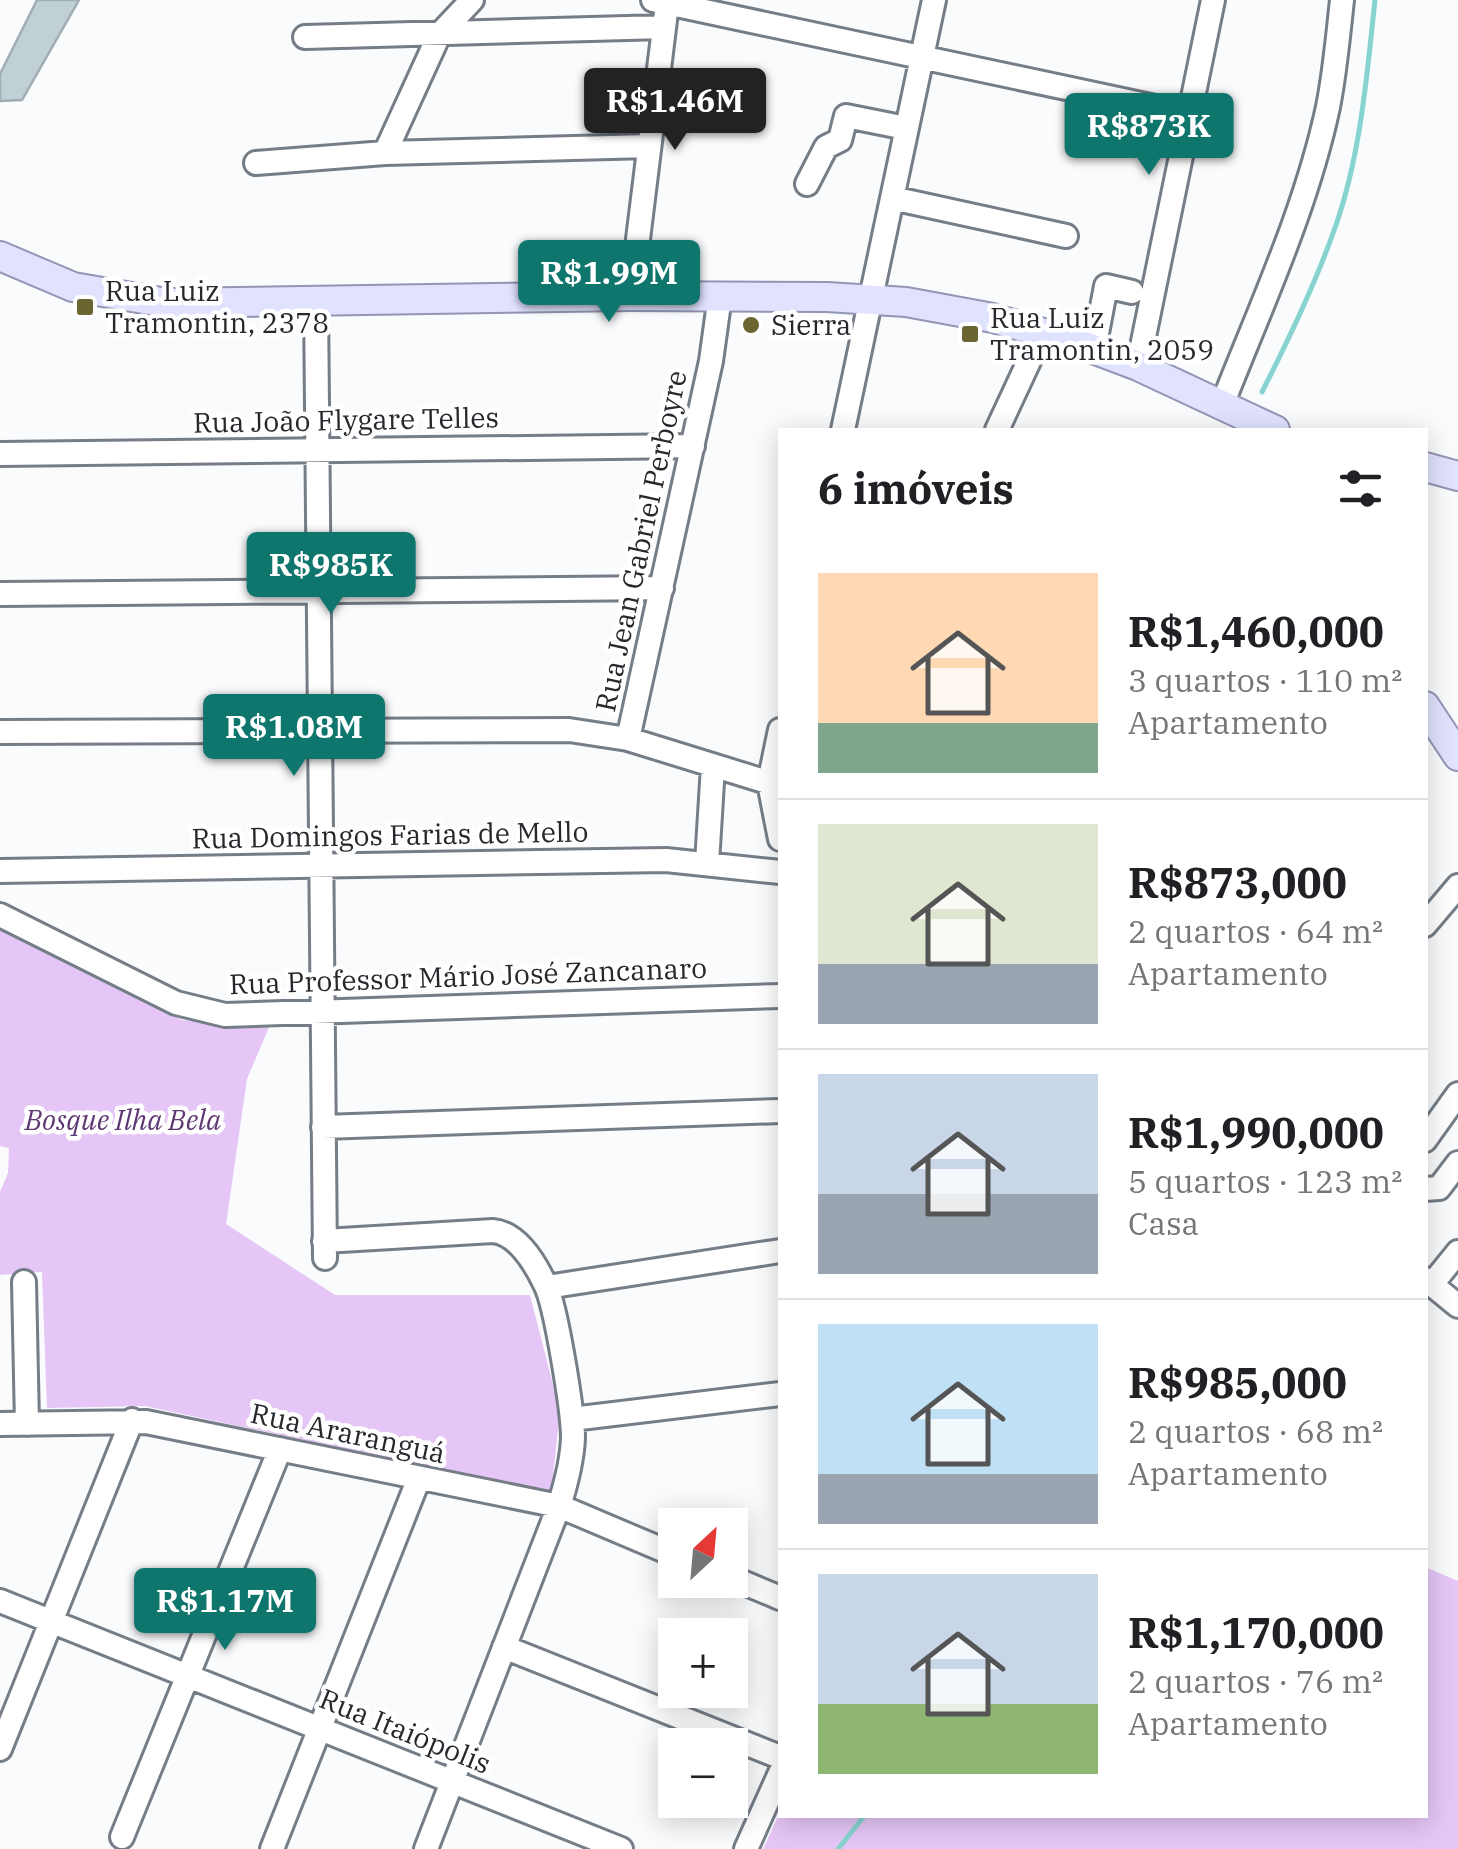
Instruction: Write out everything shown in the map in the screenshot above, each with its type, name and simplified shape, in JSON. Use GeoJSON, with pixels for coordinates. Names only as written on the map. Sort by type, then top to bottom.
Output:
{"type":"FeatureCollection","features":[{"type":"Feature","properties":{"kind":"main road"},"geometry":{"type":"LineString","coordinates":[[0,256],[73,287],[127,298],[189,303],[720,296],[870,299],[938,306],[1042,331],[1094,349],[1268,428]]}},
{"type":"Feature","properties":{"kind":"main road"},"geometry":{"type":"LineString","coordinates":[[1428,468],[1458,476]]}},
{"type":"Feature","properties":{"kind":"main road"},"geometry":{"type":"LineString","coordinates":[[1428,718],[1458,756]]}},
{"type":"Feature","properties":{"kind":"street"},"geometry":{"type":"LineString","coordinates":[[384,154],[440,34],[472,0]]}},
{"type":"Feature","properties":{"kind":"street"},"geometry":{"type":"LineString","coordinates":[[842,428],[934,0]]}},
{"type":"Feature","properties":{"kind":"street"},"geometry":{"type":"LineString","coordinates":[[1138,366],[1213,0]]}},
{"type":"Feature","properties":{"kind":"street"},"geometry":{"type":"LineString","coordinates":[[1235,416],[1283,251],[1316,156],[1334,72],[1342,0]]}},
{"type":"Feature","properties":{"kind":"street"},"geometry":{"type":"LineString","coordinates":[[631,296],[661,10]]}},
{"type":"Feature","properties":{"kind":"street"},"geometry":{"type":"LineString","coordinates":[[305,36],[440,34],[661,10],[922,58],[1188,114]]}},
{"type":"Feature","properties":{"kind":"street"},"geometry":{"type":"LineString","coordinates":[[807,184],[826,147],[840,140],[846,116],[906,128]]}},
{"type":"Feature","properties":{"kind":"street"},"geometry":{"type":"LineString","coordinates":[[256,163],[384,154],[649,146]]}},
{"type":"Feature","properties":{"kind":"street"},"geometry":{"type":"LineString","coordinates":[[892,198],[1066,236]]}},
{"type":"Feature","properties":{"kind":"street"},"geometry":{"type":"LineString","coordinates":[[1094,349],[1106,286],[1132,292]]}},
{"type":"Feature","properties":{"kind":"street","name":"Rua Jean Gabriel Perboyre"},"geometry":{"type":"LineString","coordinates":[[628,740],[711,361],[720,296]]}},
{"type":"Feature","properties":{"kind":"street"},"geometry":{"type":"LineString","coordinates":[[316,301],[324,1250],[500,1232],[516,1242],[547,1287],[572,1418],[570,1470],[559,1506],[426,1849]]}},
{"type":"Feature","properties":{"kind":"street"},"geometry":{"type":"LineString","coordinates":[[998,428],[1042,331]]}},
{"type":"Feature","properties":{"kind":"street","name":"Rua João Flygare Telles"},"geometry":{"type":"LineString","coordinates":[[0,454],[692,446]]}},
{"type":"Feature","properties":{"kind":"street"},"geometry":{"type":"LineString","coordinates":[[0,594],[662,588]]}},
{"type":"Feature","properties":{"kind":"street"},"geometry":{"type":"LineString","coordinates":[[0,732],[540,729],[628,740],[774,785]]}},
{"type":"Feature","properties":{"kind":"street"},"geometry":{"type":"LineString","coordinates":[[778,748],[774,785],[778,821]]}},
{"type":"Feature","properties":{"kind":"street"},"geometry":{"type":"LineString","coordinates":[[707,862],[713,766]]}},
{"type":"Feature","properties":{"kind":"street","name":"Rua Domingos Farias de Mello"},"geometry":{"type":"LineString","coordinates":[[0,871],[666,860],[778,872]]}},
{"type":"Feature","properties":{"kind":"street"},"geometry":{"type":"LineString","coordinates":[[1428,921],[1458,886]]}},
{"type":"Feature","properties":{"kind":"street","name":"Rua Professor Mário José Zancanaro"},"geometry":{"type":"LineString","coordinates":[[0,916],[192,1008],[225,1015],[778,996]]}},
{"type":"Feature","properties":{"kind":"street"},"geometry":{"type":"LineString","coordinates":[[1428,1136],[1458,1094]]}},
{"type":"Feature","properties":{"kind":"street"},"geometry":{"type":"LineString","coordinates":[[323,1128],[778,1111]]}},
{"type":"Feature","properties":{"kind":"street"},"geometry":{"type":"LineString","coordinates":[[1428,1189],[1439,1188],[1458,1163]]}},
{"type":"Feature","properties":{"kind":"street"},"geometry":{"type":"LineString","coordinates":[[547,1287],[778,1251]]}},
{"type":"Feature","properties":{"kind":"street"},"geometry":{"type":"LineString","coordinates":[[1458,1252],[1429,1282],[1458,1306]]}},
{"type":"Feature","properties":{"kind":"street"},"geometry":{"type":"LineString","coordinates":[[24,1282],[27,1424]]}},
{"type":"Feature","properties":{"kind":"street"},"geometry":{"type":"LineString","coordinates":[[572,1418],[778,1394]]}},
{"type":"Feature","properties":{"kind":"street"},"geometry":{"type":"LineString","coordinates":[[0,1748],[132,1420]]}},
{"type":"Feature","properties":{"kind":"street","name":"Rua Araranguá"},"geometry":{"type":"LineString","coordinates":[[0,1424],[132,1420],[559,1506],[658,1547]]}},
{"type":"Feature","properties":{"kind":"street"},"geometry":{"type":"LineString","coordinates":[[122,1837],[280,1450]]}},
{"type":"Feature","properties":{"kind":"street"},"geometry":{"type":"LineString","coordinates":[[272,1849],[419,1478]]}},
{"type":"Feature","properties":{"kind":"street"},"geometry":{"type":"LineString","coordinates":[[748,1585],[778,1597]]}},
{"type":"Feature","properties":{"kind":"street","name":"Rua Itaiópolis"},"geometry":{"type":"LineString","coordinates":[[0,1602],[621,1849]]}},
{"type":"Feature","properties":{"kind":"street"},"geometry":{"type":"LineString","coordinates":[[504,1647],[778,1756]]}},
{"type":"Feature","properties":{"kind":"street"},"geometry":{"type":"LineString","coordinates":[[746,1849],[778,1777]]}},
{"type":"Feature","properties":{"kind":"green space","name":"Bosque Ilha Bela"},"geometry":{"type":"Polygon","coordinates":[[[0,930],[182,1020],[269,1027],[247,1079],[226,1224],[335,1295],[530,1295],[560,1412],[551,1493],[145,1406],[47,1408],[42,1272],[0,1275],[0,1192],[8,1173],[9,1148],[0,1146],[0,930]]]}},
{"type":"Feature","properties":{"kind":"green space"},"geometry":{"type":"Polygon","coordinates":[[[1428,1568],[1458,1581],[1458,1849],[763,1849],[778,1816],[1428,1818],[1428,1568]]]}},
{"type":"Feature","properties":{"kind":"building"},"geometry":{"type":"Polygon","coordinates":[[[37,0],[79,0],[22,100],[0,101],[0,74],[37,0]]]}},
{"type":"Feature","properties":{"kind":"waterway"},"geometry":{"type":"LineString","coordinates":[[1262,392],[1312,287],[1345,195],[1362,112],[1375,0]]}},
{"type":"Feature","properties":{"kind":"waterway"},"geometry":{"type":"LineString","coordinates":[[838,1849],[863,1818]]}},
{"type":"Feature","properties":{"kind":"place","name":"Rua Luiz Tramontin, 2378"},"geometry":{"type":"Point","coordinates":[85,307]}},
{"type":"Feature","properties":{"kind":"place","name":"Sierra"},"geometry":{"type":"Point","coordinates":[751,325]}},
{"type":"Feature","properties":{"kind":"place","name":"Rua Luiz Tramontin, 2059"},"geometry":{"type":"Point","coordinates":[970,334]}}]}
